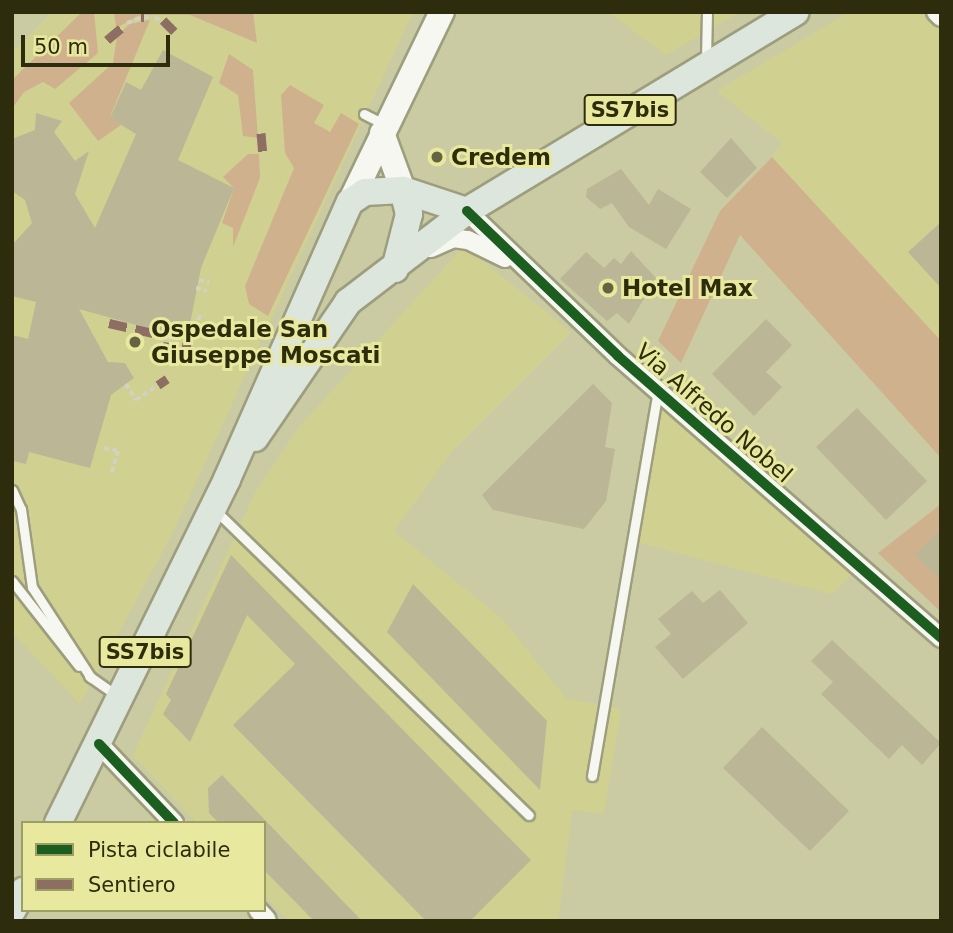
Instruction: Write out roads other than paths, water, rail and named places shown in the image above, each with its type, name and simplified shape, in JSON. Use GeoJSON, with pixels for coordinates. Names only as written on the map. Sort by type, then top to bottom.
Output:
{"type":"FeatureCollection","features":[{"type":"Feature","properties":{"kind":"main road"},"geometry":{"type":"LineString","coordinates":[[350,202],[442,12]]}},
{"type":"Feature","properties":{"kind":"main road","name":"SS7bis"},"geometry":{"type":"LineString","coordinates":[[227,479],[348,302],[395,269],[467,211],[706,62],[795,12]]}},
{"type":"Feature","properties":{"kind":"main road"},"geometry":{"type":"LineString","coordinates":[[384,130],[409,214],[395,269]]}},
{"type":"Feature","properties":{"kind":"main road"},"geometry":{"type":"LineString","coordinates":[[350,202],[365,192],[403,190],[467,211]]}},
{"type":"Feature","properties":{"kind":"main road","name":"SS7bis"},"geometry":{"type":"LineString","coordinates":[[59,821],[122,698],[227,479],[350,202]]}},
{"type":"Feature","properties":{"kind":"main road"},"geometry":{"type":"LineString","coordinates":[[314,280],[333,302],[348,302]]}},
{"type":"Feature","properties":{"kind":"main road"},"geometry":{"type":"LineString","coordinates":[[12,911],[21,895]]}},
{"type":"Feature","properties":{"kind":"street"},"geometry":{"type":"LineString","coordinates":[[936,12],[941,17]]}},
{"type":"Feature","properties":{"kind":"street","name":"Via Alfredo Nobel"},"geometry":{"type":"LineString","coordinates":[[467,211],[518,264],[658,391],[941,638]]}},
{"type":"Feature","properties":{"kind":"street","name":"Via Alfredo Nobel"},"geometry":{"type":"LineString","coordinates":[[395,269],[453,238],[518,264]]}},
{"type":"Feature","properties":{"kind":"street"},"geometry":{"type":"LineString","coordinates":[[99,744],[172,821]]}},
{"type":"Feature","properties":{"kind":"lane"},"geometry":{"type":"LineString","coordinates":[[706,12],[706,62]]}},
{"type":"Feature","properties":{"kind":"lane"},"geometry":{"type":"LineString","coordinates":[[364,114],[384,130]]}},
{"type":"Feature","properties":{"kind":"lane"},"geometry":{"type":"LineString","coordinates":[[592,776],[658,391]]}},
{"type":"Feature","properties":{"kind":"lane"},"geometry":{"type":"LineString","coordinates":[[12,490],[22,509],[20,535],[32,587],[91,678]]}},
{"type":"Feature","properties":{"kind":"lane"},"geometry":{"type":"LineString","coordinates":[[213,508],[529,815]]}},
{"type":"Feature","properties":{"kind":"lane"},"geometry":{"type":"LineString","coordinates":[[12,581],[91,678],[122,698]]}},
{"type":"Feature","properties":{"kind":"place","name":"Credem"},"geometry":{"type":"Point","coordinates":[437,157]}},
{"type":"Feature","properties":{"kind":"place","name":"Hotel Max"},"geometry":{"type":"Point","coordinates":[608,288]}},
{"type":"Feature","properties":{"kind":"place","name":"Ospedale San Giuseppe Moscati"},"geometry":{"type":"Point","coordinates":[135,342]}}]}
